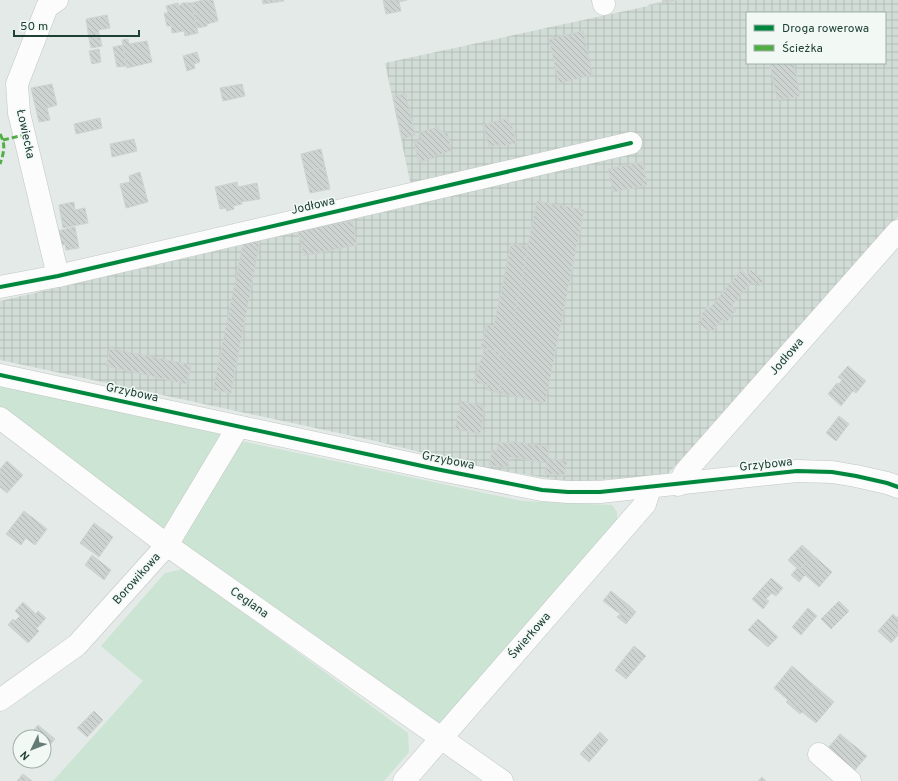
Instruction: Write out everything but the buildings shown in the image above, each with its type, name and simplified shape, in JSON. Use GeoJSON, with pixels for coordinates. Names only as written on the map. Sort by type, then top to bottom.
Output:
{"type":"FeatureCollection","features":[{"type":"Feature","properties":{"kind":"street","name":"Łowiecka"},"geometry":{"type":"LineString","coordinates":[[57,0],[47,7],[18,84],[19,114],[58,276]]}},
{"type":"Feature","properties":{"kind":"street","name":"Jodłowa"},"geometry":{"type":"LineString","coordinates":[[0,287],[58,276],[631,143]]}},
{"type":"Feature","properties":{"kind":"street","name":"Jodłowa"},"geometry":{"type":"LineString","coordinates":[[678,485],[686,471],[898,231]]}},
{"type":"Feature","properties":{"kind":"street","name":"Grzybowa"},"geometry":{"type":"LineString","coordinates":[[0,375],[238,427],[542,490],[600,492],[650,488],[797,471],[832,472],[887,483],[898,487]]}},
{"type":"Feature","properties":{"kind":"street","name":"Ceglana"},"geometry":{"type":"LineString","coordinates":[[0,418],[167,545],[502,781]]}},
{"type":"Feature","properties":{"kind":"street","name":"Borowikowa"},"geometry":{"type":"LineString","coordinates":[[0,700],[77,645],[167,545],[238,427]]}},
{"type":"Feature","properties":{"kind":"street","name":"Świerkowa"},"geometry":{"type":"LineString","coordinates":[[404,781],[644,504],[650,488]]}},
{"type":"Feature","properties":{"kind":"street"},"geometry":{"type":"LineString","coordinates":[[819,754],[850,781]]}},
{"type":"Feature","properties":{"kind":"shaded area"},"geometry":{"type":"Polygon","coordinates":[[[676,0],[898,0],[898,217],[667,475],[570,482],[481,467],[371,440],[0,360],[0,301],[415,205],[385,63],[676,0]]]}},
{"type":"Feature","properties":{"kind":"green space"},"geometry":{"type":"Polygon","coordinates":[[[0,384],[221,434],[223,443],[168,533],[0,410],[0,384]]]}},
{"type":"Feature","properties":{"kind":"green space"},"geometry":{"type":"Polygon","coordinates":[[[241,441],[522,501],[612,505],[617,512],[617,520],[443,724],[434,726],[185,549],[180,535],[241,441]]]}},
{"type":"Feature","properties":{"kind":"green space"},"geometry":{"type":"Polygon","coordinates":[[[184,569],[408,733],[409,752],[384,781],[53,781],[143,681],[101,646],[165,573],[184,569]]]}},
{"type":"Feature","properties":{"kind":"marked path"},"geometry":{"type":"LineString","coordinates":[[0,134],[4,149],[0,164]]}},
{"type":"Feature","properties":{"kind":"marked path"},"geometry":{"type":"LineString","coordinates":[[3,140],[24,135]]}},
{"type":"Feature","properties":{"kind":"cycle path"},"geometry":{"type":"LineString","coordinates":[[0,287],[58,276],[631,143]]}},
{"type":"Feature","properties":{"kind":"cycle path"},"geometry":{"type":"LineString","coordinates":[[0,375],[436,469],[542,490],[600,492],[797,471],[832,472],[887,483],[898,487]]}}]}
